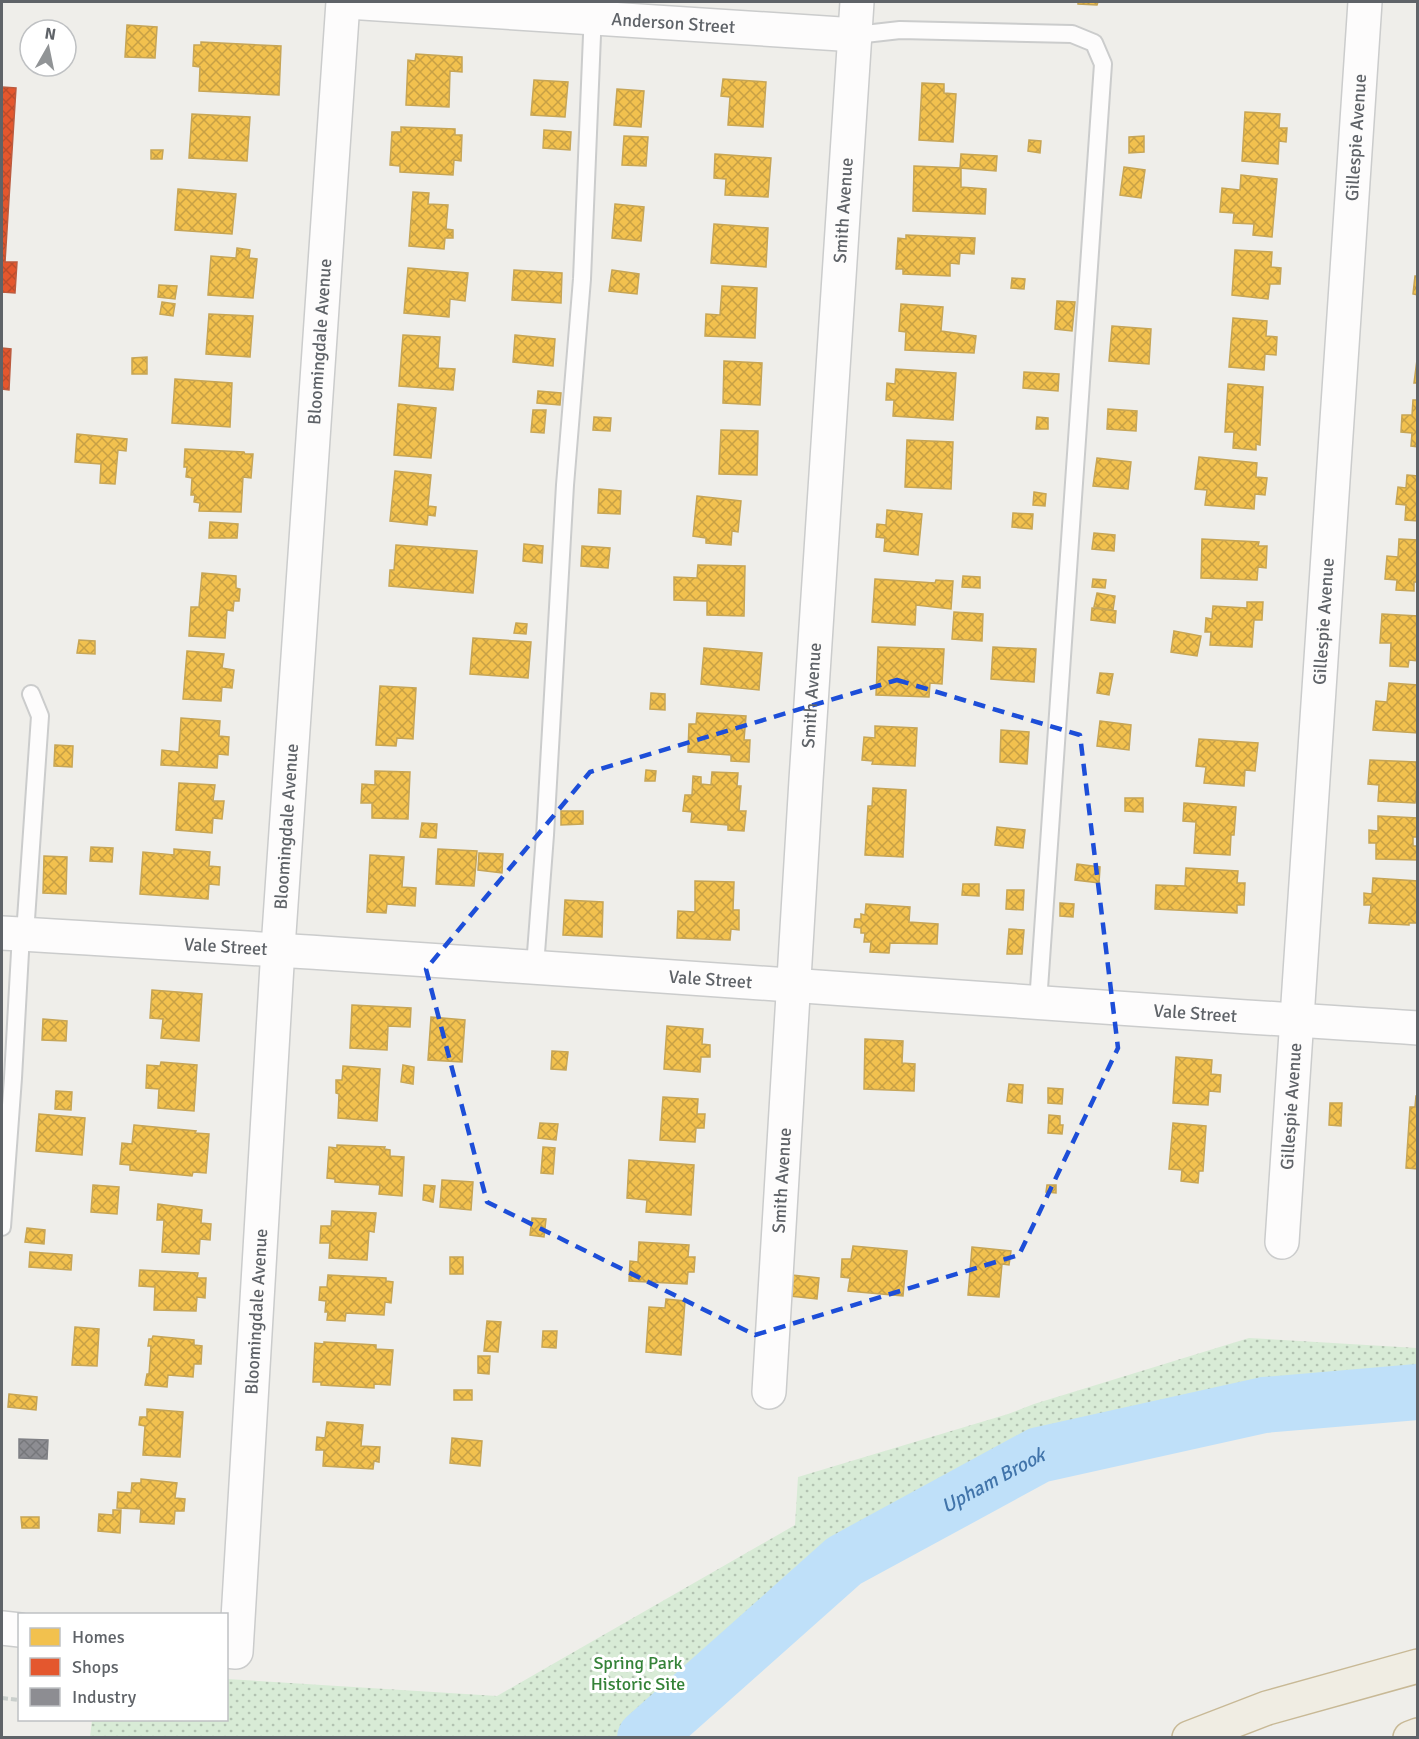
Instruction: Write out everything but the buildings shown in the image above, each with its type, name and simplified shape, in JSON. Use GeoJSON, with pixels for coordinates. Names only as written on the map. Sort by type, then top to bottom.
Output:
{"type":"FeatureCollection","features":[{"type":"Feature","properties":{"kind":"highway"},"geometry":{"type":"LineString","coordinates":[[1189,1737],[1267,1708],[1418,1666]]}},
{"type":"Feature","properties":{"kind":"highway"},"geometry":{"type":"LineString","coordinates":[[1410,1737],[1418,1735]]}},
{"type":"Feature","properties":{"kind":"street","name":"Anderson Street"},"geometry":{"type":"LineString","coordinates":[[345,2],[593,10],[856,35]]}},
{"type":"Feature","properties":{"kind":"street","name":"Bloomingdale Avenue"},"geometry":{"type":"LineString","coordinates":[[231,1652],[345,2]]}},
{"type":"Feature","properties":{"kind":"street","name":"Smith Avenue"},"geometry":{"type":"LineString","coordinates":[[769,1392],[857,2]]}},
{"type":"Feature","properties":{"kind":"street","name":"Gillespie Avenue"},"geometry":{"type":"LineString","coordinates":[[1282,1242],[1365,2]]}},
{"type":"Feature","properties":{"kind":"street","name":"Vale Street"},"geometry":{"type":"LineString","coordinates":[[16,934],[279,948],[1418,1028]]}},
{"type":"Feature","properties":{"kind":"street"},"geometry":{"type":"LineString","coordinates":[[2,1628],[18,1630]]}},
{"type":"Feature","properties":{"kind":"lane"},"geometry":{"type":"LineString","coordinates":[[535,966],[546,835],[565,485],[582,279],[593,10]]}},
{"type":"Feature","properties":{"kind":"lane"},"geometry":{"type":"LineString","coordinates":[[856,35],[900,30],[1072,34],[1094,44],[1103,64],[1038,1003]]}},
{"type":"Feature","properties":{"kind":"lane"},"geometry":{"type":"LineString","coordinates":[[2,1227],[13,1078],[16,934],[40,716],[31,694]]}},
{"type":"Feature","properties":{"kind":"path"},"geometry":{"type":"LineString","coordinates":[[2,1698],[18,1700]]}},
{"type":"Feature","properties":{"kind":"highlighted area"},"geometry":{"type":"Polygon","coordinates":[[[897,680],[1080,735],[1118,1048],[1019,1255],[755,1335],[487,1202],[426,969],[590,772],[897,680]]]}},
{"type":"Feature","properties":{"kind":"green space","name":"Spring Park Historic Site"},"geometry":{"type":"Polygon","coordinates":[[[1249,1338],[1417,1348],[1417,1377],[1325,1375],[1223,1402],[1066,1463],[979,1469],[908,1521],[847,1561],[787,1624],[748,1659],[668,1715],[629,1737],[90,1737],[92,1721],[228,1721],[228,1679],[497,1696],[795,1525],[798,1477],[1008,1414],[1249,1338]]]}},
{"type":"Feature","properties":{"kind":"waterway","name":"Upham Brook"},"geometry":{"type":"LineString","coordinates":[[645,1738],[844,1561],[1039,1455],[1264,1405],[1418,1392]]}}]}
